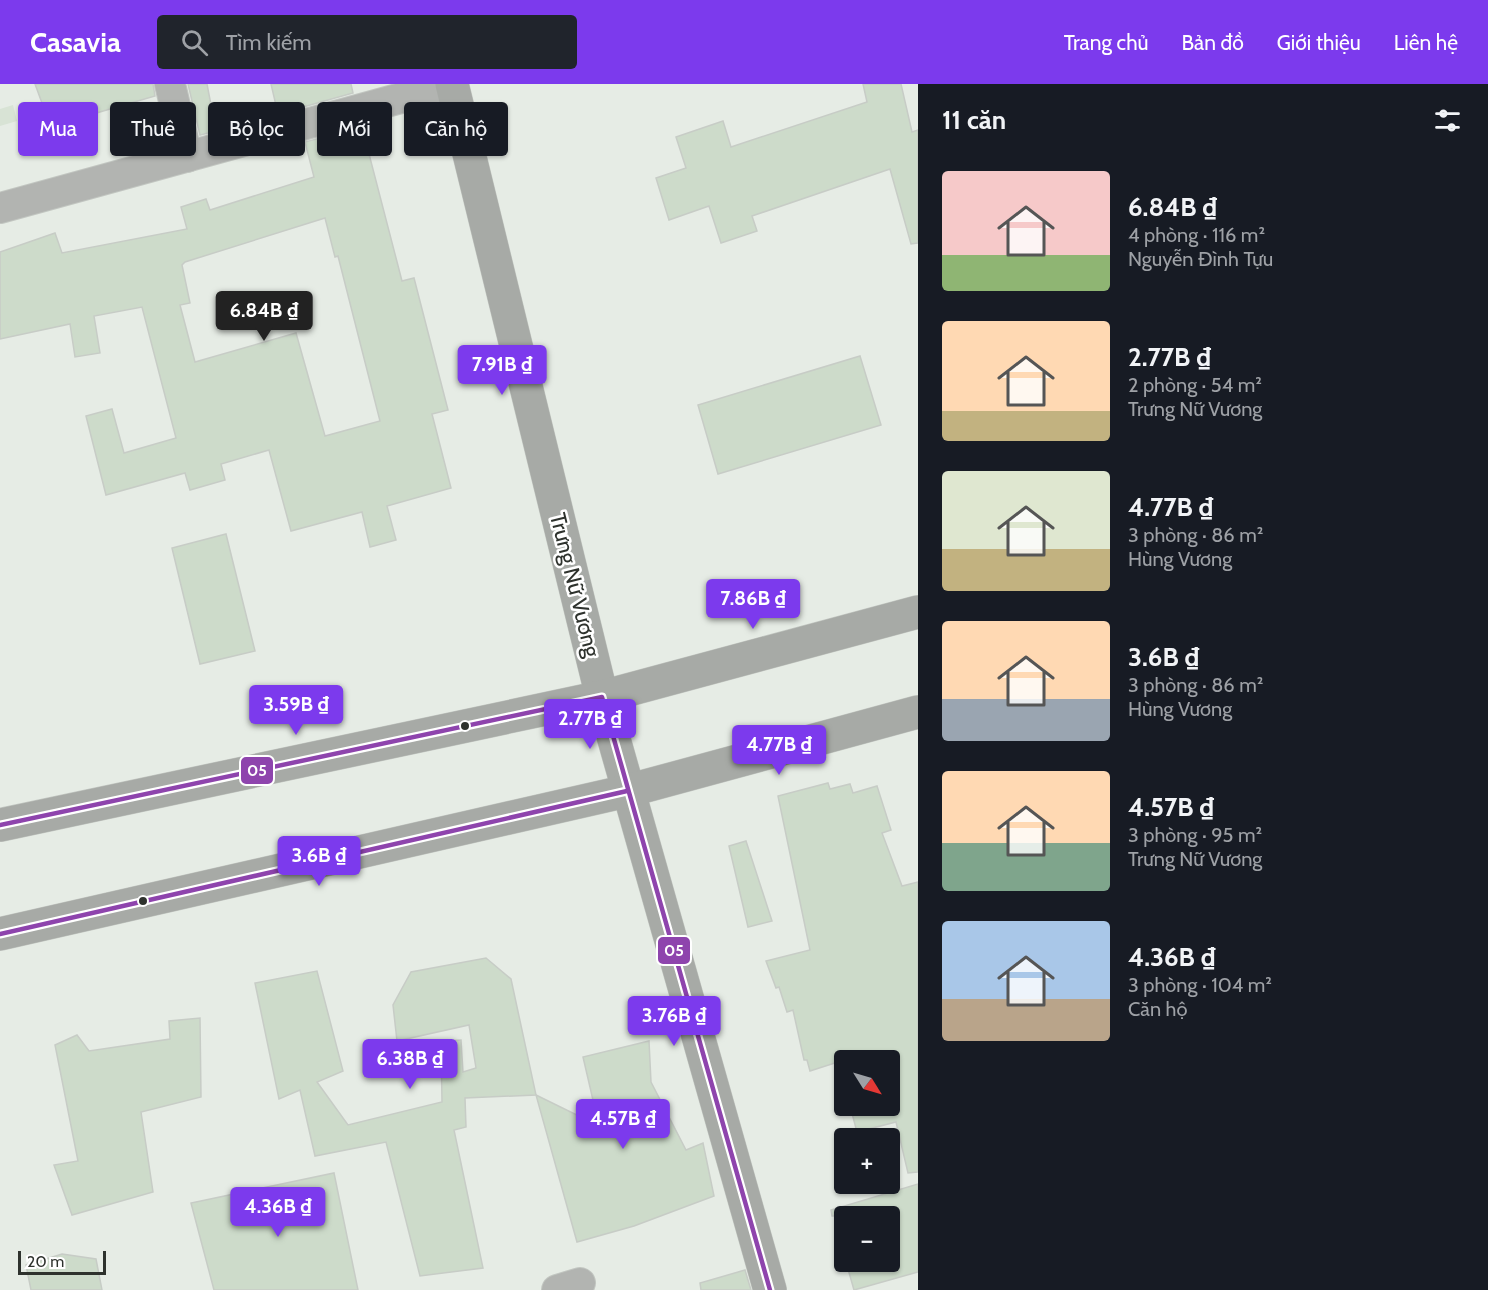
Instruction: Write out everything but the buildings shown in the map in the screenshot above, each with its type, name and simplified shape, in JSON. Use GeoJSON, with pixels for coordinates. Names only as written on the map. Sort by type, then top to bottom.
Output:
{"type":"FeatureCollection","features":[{"type":"Feature","properties":{"kind":"main road","name":"Trưng Nữ Vương"},"geometry":{"type":"LineString","coordinates":[[452,84],[602,697],[770,1290]]}},
{"type":"Feature","properties":{"kind":"main road"},"geometry":{"type":"LineString","coordinates":[[0,825],[602,697],[918,612]]}},
{"type":"Feature","properties":{"kind":"main road"},"geometry":{"type":"LineString","coordinates":[[0,934],[627,791],[918,712]]}},
{"type":"Feature","properties":{"kind":"street"},"geometry":{"type":"LineString","coordinates":[[170,84],[187,157]]}},
{"type":"Feature","properties":{"kind":"street"},"geometry":{"type":"LineString","coordinates":[[0,208],[452,84]]}},
{"type":"Feature","properties":{"kind":"shaded area"},"geometry":{"type":"Polygon","coordinates":[[[13,105],[17,121],[0,126],[0,109],[13,105]]]}},
{"type":"Feature","properties":{"kind":"transit line","name":"05"},"geometry":{"type":"LineString","coordinates":[[0,825],[602,697],[770,1290]]}},
{"type":"Feature","properties":{"kind":"transit line","name":"05"},"geometry":{"type":"LineString","coordinates":[[0,934],[627,791]]}}]}
